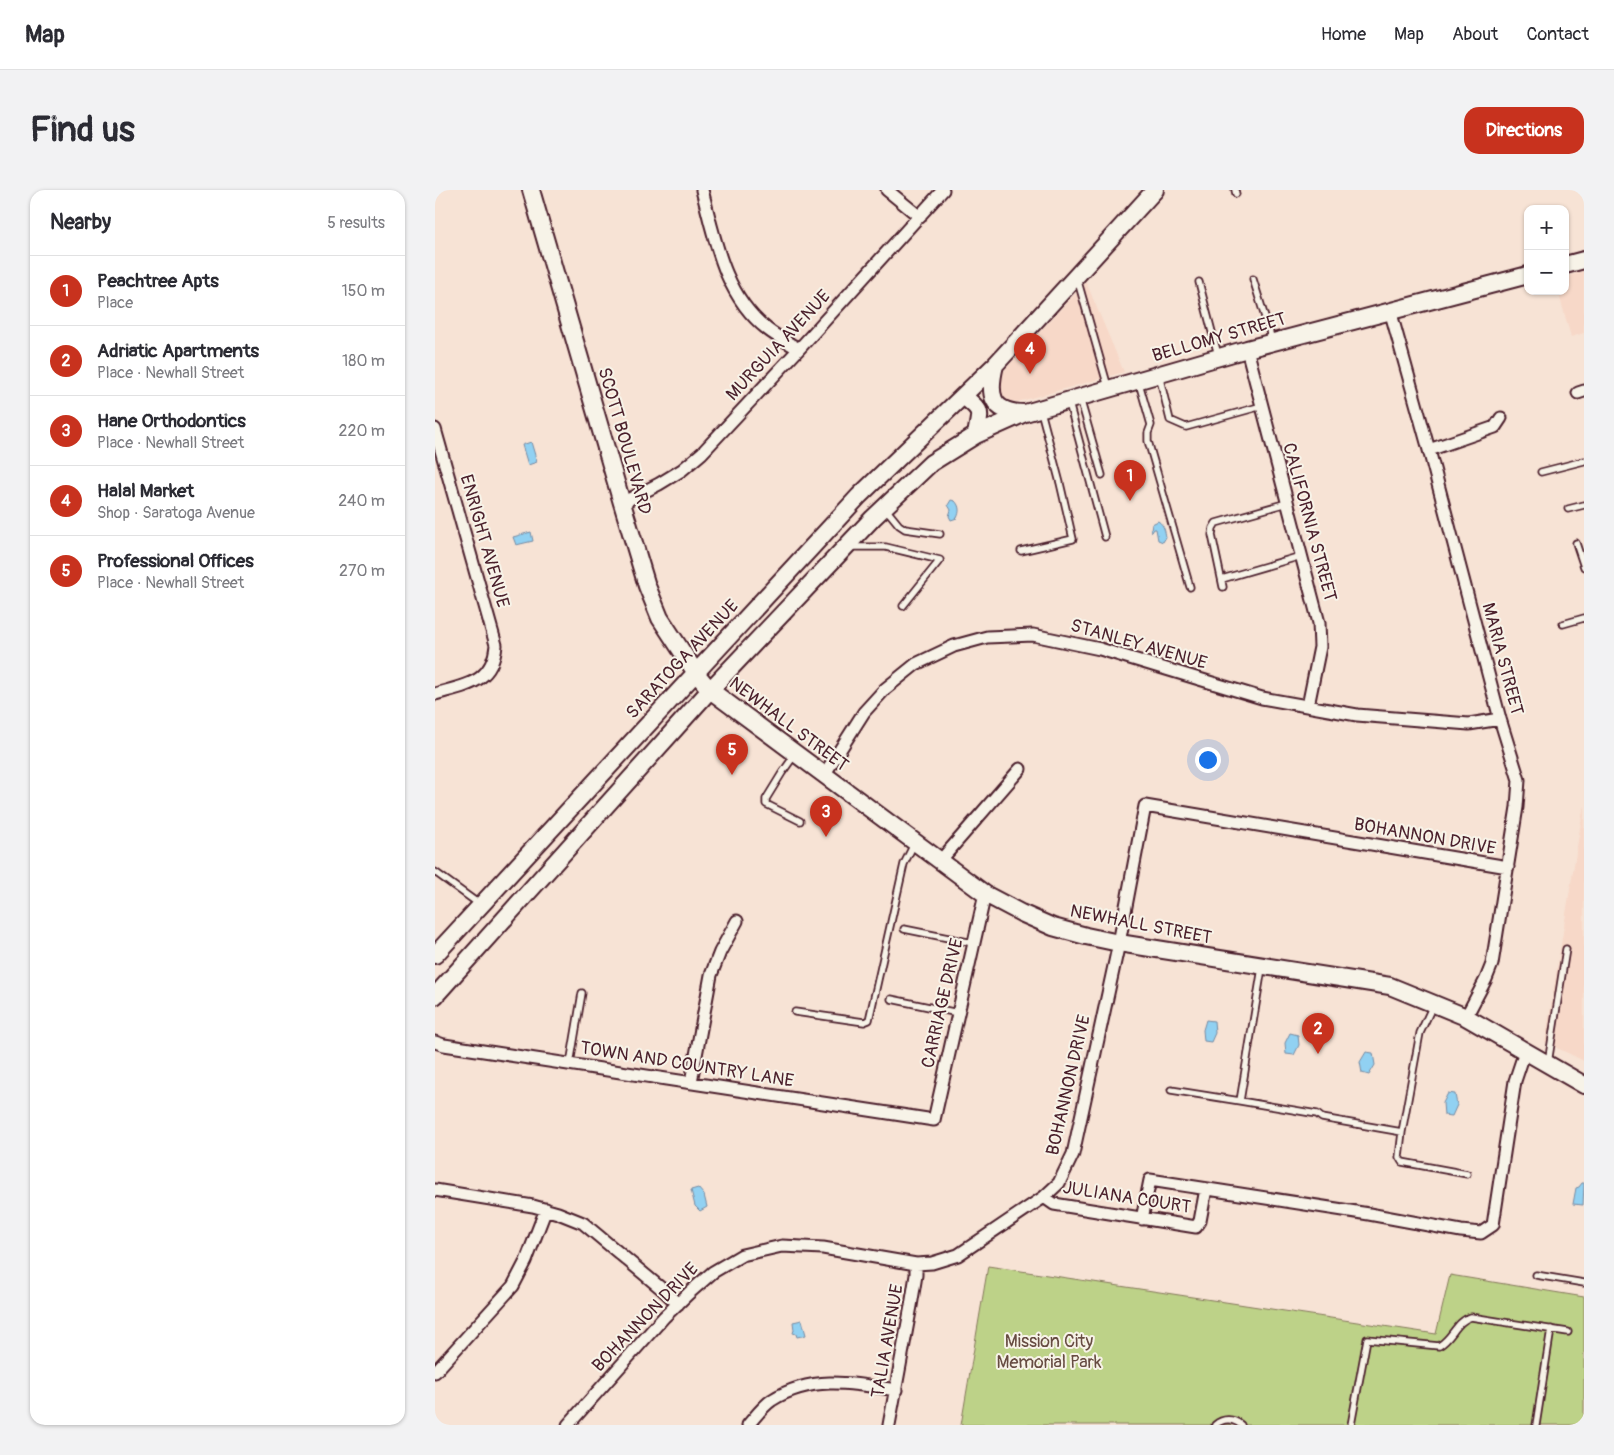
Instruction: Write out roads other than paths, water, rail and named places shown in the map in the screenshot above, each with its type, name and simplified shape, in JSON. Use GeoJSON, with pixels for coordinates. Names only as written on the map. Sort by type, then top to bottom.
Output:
{"type":"FeatureCollection","features":[{"type":"Feature","properties":{"kind":"main road","name":"SCOTT BOULEVARD"},"geometry":{"type":"LineString","coordinates":[[531,190],[647,586],[660,618],[696,673],[710,690]]}},
{"type":"Feature","properties":{"kind":"main road","name":"SARATOGA AVENUE"},"geometry":{"type":"LineString","coordinates":[[435,955],[859,496],[995,365],[1155,190]]}},
{"type":"Feature","properties":{"kind":"main road"},"geometry":{"type":"LineString","coordinates":[[1569,264],[1584,260]]}},
{"type":"Feature","properties":{"kind":"main road","name":"BELLOMY STREET"},"geometry":{"type":"LineString","coordinates":[[885,507],[931,463],[976,435],[1033,411],[1272,342],[1524,276]]}},
{"type":"Feature","properties":{"kind":"main road"},"geometry":{"type":"LineString","coordinates":[[995,365],[991,387],[992,396],[1000,407],[1013,413],[1033,411]]}},
{"type":"Feature","properties":{"kind":"main road"},"geometry":{"type":"LineString","coordinates":[[963,396],[979,410],[980,416],[976,435]]}},
{"type":"Feature","properties":{"kind":"main road"},"geometry":{"type":"LineString","coordinates":[[435,996],[710,690],[885,507]]}},
{"type":"Feature","properties":{"kind":"main road","name":"NEWHALL STREET"},"geometry":{"type":"LineString","coordinates":[[710,690],[985,894],[1021,913],[1053,927],[1119,942],[1390,986],[1466,1017],[1548,1065],[1583,1082]]}},
{"type":"Feature","properties":{"kind":"street"},"geometry":{"type":"LineString","coordinates":[[702,190],[723,268],[733,290],[748,310],[767,329],[799,349]]}},
{"type":"Feature","properties":{"kind":"street"},"geometry":{"type":"LineString","coordinates":[[887,190],[920,217]]}},
{"type":"Feature","properties":{"kind":"street","name":"MURGUIA AVENUE"},"geometry":{"type":"LineString","coordinates":[[622,503],[682,470],[702,453],[943,190]]}},
{"type":"Feature","properties":{"kind":"street","name":"MARIA STREET"},"geometry":{"type":"LineString","coordinates":[[1390,310],[1500,719],[1519,780],[1519,794],[1492,964],[1487,979],[1466,1017]]}},
{"type":"Feature","properties":{"kind":"street","name":"CALIFORNIA STREET"},"geometry":{"type":"LineString","coordinates":[[1247,349],[1319,623],[1321,647],[1308,706]]}},
{"type":"Feature","properties":{"kind":"street"},"geometry":{"type":"LineString","coordinates":[[1429,450],[1495,427],[1501,418]]}},
{"type":"Feature","properties":{"kind":"street","name":"ENRIGHT AVENUE"},"geometry":{"type":"LineString","coordinates":[[435,429],[496,644],[493,663],[486,674],[475,682],[435,694]]}},
{"type":"Feature","properties":{"kind":"street","name":"STANLEY AVENUE"},"geometry":{"type":"LineString","coordinates":[[824,776],[864,712],[891,684],[916,664],[954,646],[987,637],[1033,635],[1073,643],[1100,649],[1263,698],[1357,715],[1469,724],[1500,719]]}},
{"type":"Feature","properties":{"kind":"street"},"geometry":{"type":"LineString","coordinates":[[940,861],[1020,769]]}},
{"type":"Feature","properties":{"kind":"street","name":"BOHANNON DRIVE"},"geometry":{"type":"LineString","coordinates":[[568,1425],[678,1304],[713,1272],[742,1255],[782,1246],[823,1248],[916,1264],[932,1264],[958,1254],[1044,1197],[1059,1183],[1073,1154],[1119,942],[1145,806],[1508,867]]}},
{"type":"Feature","properties":{"kind":"street","name":"CARRIAGE DRIVE"},"geometry":{"type":"LineString","coordinates":[[933,1120],[985,894]]}},
{"type":"Feature","properties":{"kind":"street"},"geometry":{"type":"LineString","coordinates":[[691,1082],[711,975],[720,952],[737,921]]}},
{"type":"Feature","properties":{"kind":"street","name":"TOWN AND COUNTRY LANE"},"geometry":{"type":"LineString","coordinates":[[435,1042],[444,1045],[933,1120]]}},
{"type":"Feature","properties":{"kind":"street"},"geometry":{"type":"LineString","coordinates":[[1142,1219],[1150,1180],[1481,1233],[1493,1225],[1515,1081],[1525,1051]]}},
{"type":"Feature","properties":{"kind":"street","name":"JULIANA COURT"},"geometry":{"type":"LineString","coordinates":[[1044,1197],[1054,1204],[1196,1227],[1201,1221],[1206,1189]]}},
{"type":"Feature","properties":{"kind":"street"},"geometry":{"type":"LineString","coordinates":[[435,1190],[546,1209],[583,1224],[662,1288],[678,1304]]}},
{"type":"Feature","properties":{"kind":"street"},"geometry":{"type":"LineString","coordinates":[[435,1372],[513,1286],[526,1261],[546,1209]]}},
{"type":"Feature","properties":{"kind":"street","name":"TALIA AVENUE"},"geometry":{"type":"LineString","coordinates":[[889,1425],[911,1306],[916,1264]]}},
{"type":"Feature","properties":{"kind":"street"},"geometry":{"type":"LineString","coordinates":[[748,1425],[771,1401],[799,1387],[824,1382],[896,1390]]}},
{"type":"Feature","properties":{"kind":"lane"},"geometry":{"type":"LineString","coordinates":[[1077,276],[1108,390]]}},
{"type":"Feature","properties":{"kind":"lane"},"geometry":{"type":"LineString","coordinates":[[1253,279],[1272,342]]}},
{"type":"Feature","properties":{"kind":"lane"},"geometry":{"type":"LineString","coordinates":[[1199,282],[1219,358]]}},
{"type":"Feature","properties":{"kind":"lane"},"geometry":{"type":"LineString","coordinates":[[1159,375],[1169,420],[1186,427],[1262,406]]}},
{"type":"Feature","properties":{"kind":"lane"},"geometry":{"type":"LineString","coordinates":[[1138,381],[1151,425],[1148,441],[1190,587]]}},
{"type":"Feature","properties":{"kind":"lane"},"geometry":{"type":"LineString","coordinates":[[1074,399],[1102,475]]}},
{"type":"Feature","properties":{"kind":"lane"},"geometry":{"type":"LineString","coordinates":[[1074,399],[1105,537]]}},
{"type":"Feature","properties":{"kind":"lane"},"geometry":{"type":"LineString","coordinates":[[1021,551],[1073,539],[1060,483],[1033,411]]}},
{"type":"Feature","properties":{"kind":"lane"},"geometry":{"type":"LineString","coordinates":[[1541,472],[1584,461]]}},
{"type":"Feature","properties":{"kind":"lane"},"geometry":{"type":"LineString","coordinates":[[1223,587],[1212,535],[1216,523],[1287,503]]}},
{"type":"Feature","properties":{"kind":"lane"},"geometry":{"type":"LineString","coordinates":[[1568,509],[1584,505]]}},
{"type":"Feature","properties":{"kind":"lane"},"geometry":{"type":"LineString","coordinates":[[885,507],[899,525],[905,529],[940,534]]}},
{"type":"Feature","properties":{"kind":"lane"},"geometry":{"type":"LineString","coordinates":[[1576,542],[1584,567]]}},
{"type":"Feature","properties":{"kind":"lane"},"geometry":{"type":"LineString","coordinates":[[845,547],[886,547],[940,560],[903,606]]}},
{"type":"Feature","properties":{"kind":"lane"},"geometry":{"type":"LineString","coordinates":[[1222,579],[1301,556]]}},
{"type":"Feature","properties":{"kind":"lane"},"geometry":{"type":"LineString","coordinates":[[1563,624],[1584,618]]}},
{"type":"Feature","properties":{"kind":"lane"},"geometry":{"type":"LineString","coordinates":[[795,754],[781,772],[766,799],[766,804],[800,821]]}},
{"type":"Feature","properties":{"kind":"lane"},"geometry":{"type":"LineString","coordinates":[[795,1012],[863,1022],[869,1020],[904,864],[915,842]]}},
{"type":"Feature","properties":{"kind":"lane"},"geometry":{"type":"LineString","coordinates":[[435,872],[481,905]]}},
{"type":"Feature","properties":{"kind":"lane"},"geometry":{"type":"LineString","coordinates":[[904,929],[973,943]]}},
{"type":"Feature","properties":{"kind":"lane"},"geometry":{"type":"LineString","coordinates":[[1548,1065],[1566,949]]}},
{"type":"Feature","properties":{"kind":"lane"},"geometry":{"type":"LineString","coordinates":[[1240,1101],[1262,965]]}},
{"type":"Feature","properties":{"kind":"lane"},"geometry":{"type":"LineString","coordinates":[[570,1064],[582,993]]}},
{"type":"Feature","properties":{"kind":"lane"},"geometry":{"type":"LineString","coordinates":[[891,999],[958,1013]]}},
{"type":"Feature","properties":{"kind":"lane"},"geometry":{"type":"LineString","coordinates":[[1434,1004],[1420,1033],[1399,1157],[1402,1162],[1467,1174]]}},
{"type":"Feature","properties":{"kind":"lane"},"geometry":{"type":"LineString","coordinates":[[1171,1090],[1317,1114],[1322,1118],[1402,1132]]}},
{"type":"Feature","properties":{"kind":"lane"},"geometry":{"type":"LineString","coordinates":[[1536,1275],[1584,1283]]}},
{"type":"Feature","properties":{"kind":"lane"},"geometry":{"type":"LineString","coordinates":[[1351,1425],[1367,1338],[1439,1346],[1447,1342],[1463,1319],[1471,1316],[1568,1332]]}},
{"type":"Feature","properties":{"kind":"lane"},"geometry":{"type":"LineString","coordinates":[[1536,1425],[1551,1329]]}},
{"type":"Feature","properties":{"kind":"lane"},"geometry":{"type":"LineString","coordinates":[[1215,1425],[1224,1420],[1231,1419],[1241,1425]]}},
{"type":"Feature","properties":{"kind":"water"},"geometry":{"type":"Polygon","coordinates":[[[531,442],[537,462],[528,465],[522,445],[531,442]]]}},
{"type":"Feature","properties":{"kind":"water"},"geometry":{"type":"Polygon","coordinates":[[[951,500],[957,503],[959,511],[957,518],[951,520],[949,516],[951,510],[948,505],[951,500]]]}},
{"type":"Feature","properties":{"kind":"water"},"geometry":{"type":"Polygon","coordinates":[[[1158,521],[1163,526],[1166,537],[1163,542],[1158,540],[1156,529],[1152,532],[1151,530],[1152,524],[1158,521]]]}},
{"type":"Feature","properties":{"kind":"water"},"geometry":{"type":"Polygon","coordinates":[[[531,532],[533,541],[516,545],[513,537],[531,532]]]}},
{"type":"Feature","properties":{"kind":"water"},"geometry":{"type":"Polygon","coordinates":[[[1206,1020],[1214,1021],[1215,1033],[1211,1042],[1204,1041],[1203,1030],[1206,1020]]]}},
{"type":"Feature","properties":{"kind":"water"},"geometry":{"type":"Polygon","coordinates":[[[1290,1033],[1298,1035],[1299,1045],[1294,1055],[1286,1054],[1285,1043],[1290,1033]]]}},
{"type":"Feature","properties":{"kind":"water"},"geometry":{"type":"Polygon","coordinates":[[[1366,1052],[1373,1053],[1375,1065],[1369,1075],[1362,1073],[1360,1062],[1366,1052]]]}},
{"type":"Feature","properties":{"kind":"water"},"geometry":{"type":"Polygon","coordinates":[[[1448,1093],[1455,1094],[1457,1105],[1452,1116],[1444,1115],[1443,1103],[1448,1093]]]}},
{"type":"Feature","properties":{"kind":"water"},"geometry":{"type":"Polygon","coordinates":[[[1584,1183],[1583,1205],[1573,1204],[1576,1188],[1584,1183]]]}},
{"type":"Feature","properties":{"kind":"water"},"geometry":{"type":"Polygon","coordinates":[[[698,1188],[704,1195],[707,1207],[700,1211],[695,1206],[691,1190],[698,1188]]]}},
{"type":"Feature","properties":{"kind":"water"},"geometry":{"type":"Polygon","coordinates":[[[802,1320],[806,1335],[797,1337],[793,1333],[793,1322],[802,1320]]]}},
{"type":"Feature","properties":{"kind":"place","name":"Halal Market"},"geometry":{"type":"Point","coordinates":[1030,374]}},
{"type":"Feature","properties":{"kind":"place","name":"Peachtree Apts"},"geometry":{"type":"Point","coordinates":[1130,501]}},
{"type":"Feature","properties":{"kind":"place","name":"Professional Offices"},"geometry":{"type":"Point","coordinates":[732,775]}},
{"type":"Feature","properties":{"kind":"place","name":"Hane Orthodontics"},"geometry":{"type":"Point","coordinates":[826,837]}},
{"type":"Feature","properties":{"kind":"place","name":"Adriatic Apartments"},"geometry":{"type":"Point","coordinates":[1318,1054]}},
{"type":"Feature","properties":{"kind":"park label","name":"Mission City Memorial Park"},"geometry":{"type":"Point","coordinates":[1049,1351]}}]}
